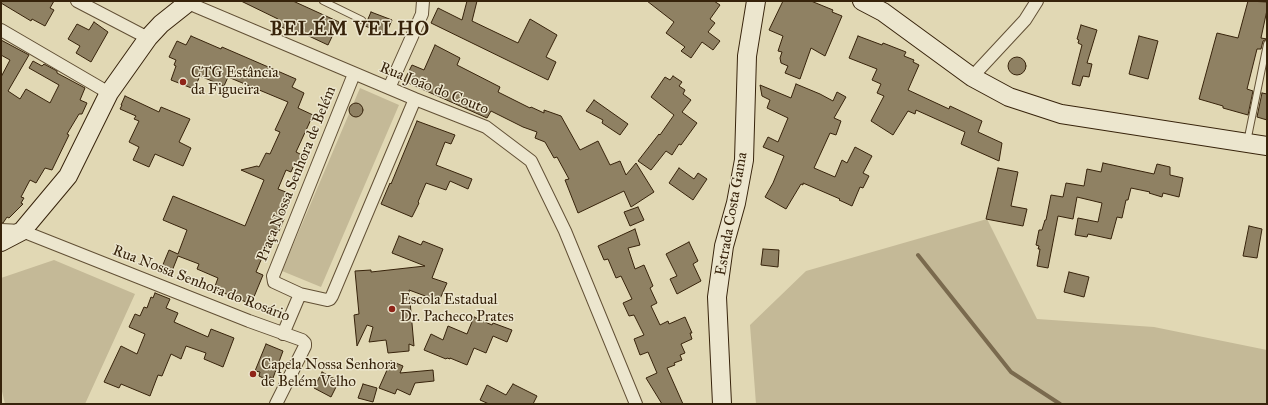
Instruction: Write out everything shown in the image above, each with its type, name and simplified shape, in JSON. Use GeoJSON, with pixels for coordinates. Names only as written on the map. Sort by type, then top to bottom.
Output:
{"type":"FeatureCollection","features":[{"type":"Feature","properties":{"kind":"main road","name":"Estrada Costa Gama"},"geometry":{"type":"LineString","coordinates":[[722,404],[717,297],[724,246],[736,203],[744,160],[747,56],[756,1]]}},
{"type":"Feature","properties":{"kind":"main road"},"geometry":{"type":"LineString","coordinates":[[862,1],[882,12],[972,77],[1009,97],[1061,114],[1267,146]]}},
{"type":"Feature","properties":{"kind":"main road"},"geometry":{"type":"LineString","coordinates":[[1,242],[22,231],[68,176],[109,93],[148,38],[161,24],[189,2]]}},
{"type":"Feature","properties":{"kind":"street"},"geometry":{"type":"LineString","coordinates":[[77,1],[148,38]]}},
{"type":"Feature","properties":{"kind":"street"},"geometry":{"type":"LineString","coordinates":[[389,88],[422,14],[423,1]]}},
{"type":"Feature","properties":{"kind":"street"},"geometry":{"type":"LineString","coordinates":[[972,77],[1025,20],[1037,1]]}},
{"type":"Feature","properties":{"kind":"street","name":"Rua João do Couto"},"geometry":{"type":"LineString","coordinates":[[189,2],[354,74],[486,127],[531,161],[565,231],[636,404]]}},
{"type":"Feature","properties":{"kind":"street"},"geometry":{"type":"LineString","coordinates":[[1,30],[109,93]]}},
{"type":"Feature","properties":{"kind":"street","name":"Praça Nossa Senhora de Belém"},"geometry":{"type":"LineString","coordinates":[[354,74],[273,276],[274,282],[300,294],[326,300],[330,299],[332,296],[415,99]]}},
{"type":"Feature","properties":{"kind":"street","name":"Rua Nossa Senhora do Rosário"},"geometry":{"type":"LineString","coordinates":[[1,230],[22,231],[283,334],[302,340],[305,343],[305,346],[276,404]]}},
{"type":"Feature","properties":{"kind":"street"},"geometry":{"type":"LineString","coordinates":[[283,334],[300,294]]}},
{"type":"Feature","properties":{"kind":"lane"},"geometry":{"type":"LineString","coordinates":[[323,1],[362,20]]}},
{"type":"Feature","properties":{"kind":"lane"},"geometry":{"type":"LineString","coordinates":[[1246,143],[1267,44]]}},
{"type":"Feature","properties":{"kind":"shaded area"},"geometry":{"type":"Polygon","coordinates":[[[360,88],[399,105],[321,287],[282,271],[360,88]]]}},
{"type":"Feature","properties":{"kind":"shaded area"},"geometry":{"type":"Polygon","coordinates":[[[987,219],[1037,319],[1154,327],[1267,350],[1267,404],[756,404],[750,325],[806,271],[987,219]]]}},
{"type":"Feature","properties":{"kind":"shaded area"},"geometry":{"type":"Polygon","coordinates":[[[54,260],[135,294],[85,404],[5,404],[1,387],[1,278],[54,260]]]}},
{"type":"Feature","properties":{"kind":"building"},"geometry":{"type":"Polygon","coordinates":[[[1,1],[54,1],[50,8],[54,10],[45,26],[32,19],[31,21],[1,3],[1,1]]]}},
{"type":"Feature","properties":{"kind":"building"},"geometry":{"type":"Polygon","coordinates":[[[241,1],[293,1],[339,22],[328,45],[296,30],[295,33],[275,24],[278,19],[241,1]]]}},
{"type":"Feature","properties":{"kind":"building"},"geometry":{"type":"Polygon","coordinates":[[[467,1],[477,1],[472,21],[518,43],[530,19],[557,35],[546,57],[556,62],[548,80],[431,23],[438,8],[462,20],[467,1]]]}},
{"type":"Feature","properties":{"kind":"building"},"geometry":{"type":"Polygon","coordinates":[[[647,1],[714,1],[720,5],[710,19],[715,23],[708,32],[720,41],[713,50],[702,42],[691,58],[681,51],[685,47],[666,33],[674,22],[647,1]]]}},
{"type":"Feature","properties":{"kind":"building"},"geometry":{"type":"Polygon","coordinates":[[[783,1],[811,1],[833,10],[832,12],[842,16],[825,56],[811,48],[800,79],[785,73],[788,66],[781,63],[780,58],[782,52],[778,51],[783,36],[769,30],[783,1]]]}},
{"type":"Feature","properties":{"kind":"building"},"geometry":{"type":"Polygon","coordinates":[[[1248,1],[1267,2],[1267,10],[1261,38],[1267,39],[1263,41],[1261,49],[1257,49],[1247,89],[1253,91],[1248,115],[1199,99],[1217,33],[1238,38],[1248,1]]]}},
{"type":"Feature","properties":{"kind":"building"},"geometry":{"type":"Polygon","coordinates":[[[371,12],[392,20],[386,34],[365,26],[371,12]]]}},
{"type":"Feature","properties":{"kind":"building"},"geometry":{"type":"Polygon","coordinates":[[[94,22],[108,32],[91,62],[76,53],[80,46],[68,39],[77,24],[89,30],[94,22]]]}},
{"type":"Feature","properties":{"kind":"building"},"geometry":{"type":"Polygon","coordinates":[[[1081,25],[1097,30],[1087,63],[1092,64],[1089,77],[1083,76],[1080,86],[1072,84],[1082,45],[1078,43],[1079,40],[1077,39],[1081,25]]]}},
{"type":"Feature","properties":{"kind":"building"},"geometry":{"type":"Polygon","coordinates":[[[191,36],[221,49],[222,47],[296,79],[292,87],[304,93],[298,108],[313,115],[296,152],[304,156],[299,167],[294,165],[291,172],[286,170],[278,189],[291,194],[281,218],[284,219],[279,231],[274,229],[256,272],[263,275],[251,304],[214,289],[218,278],[197,269],[199,264],[178,256],[172,271],[162,267],[169,250],[178,254],[187,230],[163,220],[173,196],[245,226],[264,180],[241,170],[257,166],[259,167],[266,153],[270,154],[280,132],[275,130],[288,102],[228,77],[224,86],[200,76],[194,89],[171,80],[176,66],[174,65],[176,60],[169,57],[177,41],[186,45],[191,36]]]}},
{"type":"Feature","properties":{"kind":"building"},"geometry":{"type":"Polygon","coordinates":[[[858,36],[882,45],[883,43],[906,52],[904,56],[914,60],[913,62],[919,65],[908,90],[949,109],[950,106],[982,121],[978,132],[1002,143],[999,161],[961,144],[965,132],[916,110],[915,114],[908,111],[893,135],[871,121],[884,96],[877,93],[881,84],[872,80],[877,69],[849,58],[858,36]]]}},
{"type":"Feature","properties":{"kind":"building"},"geometry":{"type":"Polygon","coordinates":[[[1139,36],[1158,41],[1148,79],[1129,74],[1139,36]]]}},
{"type":"Feature","properties":{"kind":"building"},"geometry":{"type":"Polygon","coordinates":[[[1,40],[29,55],[8,91],[20,99],[26,89],[50,103],[59,85],[29,68],[33,61],[42,66],[44,64],[85,88],[80,100],[87,103],[82,114],[79,114],[67,134],[69,135],[52,170],[45,168],[36,183],[30,180],[21,197],[24,198],[21,203],[23,204],[9,218],[7,217],[3,223],[1,223],[1,77],[10,60],[1,55],[1,40]]]}},
{"type":"Feature","properties":{"kind":"building"},"geometry":{"type":"Polygon","coordinates":[[[435,45],[460,58],[457,65],[500,87],[498,92],[530,108],[531,107],[544,113],[544,110],[561,116],[580,150],[598,141],[610,165],[620,161],[626,175],[636,163],[654,192],[631,207],[624,191],[578,213],[565,180],[569,179],[557,157],[554,158],[545,142],[535,138],[537,132],[523,127],[491,111],[487,118],[404,81],[412,65],[424,70],[435,45]]]}},
{"type":"Feature","properties":{"kind":"building"},"geometry":{"type":"Polygon","coordinates":[[[1013,57],[1021,57],[1026,62],[1024,73],[1021,75],[1013,75],[1008,70],[1008,62],[1013,57]]]}},
{"type":"Feature","properties":{"kind":"building"},"geometry":{"type":"Polygon","coordinates":[[[673,76],[682,82],[679,86],[685,90],[683,94],[691,100],[682,112],[697,123],[681,145],[679,144],[672,155],[666,151],[651,170],[638,161],[659,134],[660,135],[674,115],[651,97],[665,77],[670,80],[673,76]]]}},
{"type":"Feature","properties":{"kind":"building"},"geometry":{"type":"Polygon","coordinates":[[[796,84],[833,101],[837,92],[846,97],[834,118],[841,121],[836,135],[830,133],[814,168],[835,177],[842,160],[847,163],[855,147],[872,156],[863,173],[869,176],[863,188],[860,187],[852,206],[839,200],[840,199],[803,183],[786,209],[765,197],[773,183],[784,156],[763,147],[768,137],[778,142],[788,118],[767,108],[770,100],[762,96],[760,85],[791,98],[796,84]]]}},
{"type":"Feature","properties":{"kind":"building"},"geometry":{"type":"Polygon","coordinates":[[[1262,93],[1267,94],[1267,120],[1257,117],[1262,93]]]}},
{"type":"Feature","properties":{"kind":"building"},"geometry":{"type":"Polygon","coordinates":[[[125,96],[159,112],[161,107],[190,119],[179,142],[191,148],[183,166],[155,154],[149,167],[133,160],[139,147],[129,142],[139,121],[134,119],[136,116],[120,109],[125,96]]]}},
{"type":"Feature","properties":{"kind":"building"},"geometry":{"type":"Polygon","coordinates":[[[594,100],[628,124],[620,135],[602,123],[603,120],[586,111],[594,100]]]}},
{"type":"Feature","properties":{"kind":"building"},"geometry":{"type":"Polygon","coordinates":[[[356,103],[361,105],[363,110],[361,115],[356,117],[351,115],[349,110],[351,105],[356,103]]]}},
{"type":"Feature","properties":{"kind":"building"},"geometry":{"type":"Polygon","coordinates":[[[417,121],[455,135],[451,144],[445,142],[436,165],[472,179],[468,189],[450,181],[446,190],[426,183],[412,217],[381,204],[390,183],[391,184],[417,121]]]}},
{"type":"Feature","properties":{"kind":"building"},"geometry":{"type":"Polygon","coordinates":[[[1103,163],[1154,174],[1157,164],[1170,167],[1170,175],[1183,178],[1179,197],[1163,193],[1162,197],[1149,193],[1150,192],[1131,188],[1128,200],[1126,200],[1122,218],[1117,217],[1111,239],[1088,234],[1087,237],[1075,235],[1078,218],[1098,222],[1102,203],[1077,197],[1073,219],[1058,216],[1048,268],[1037,266],[1040,249],[1038,249],[1039,246],[1036,245],[1039,230],[1042,230],[1046,220],[1051,195],[1063,197],[1066,183],[1084,186],[1087,169],[1101,172],[1103,163]]]}},
{"type":"Feature","properties":{"kind":"building"},"geometry":{"type":"Polygon","coordinates":[[[679,168],[694,179],[698,173],[707,179],[693,200],[669,183],[679,168]]]}},
{"type":"Feature","properties":{"kind":"building"},"geometry":{"type":"Polygon","coordinates":[[[998,168],[1018,172],[1011,206],[1027,209],[1023,226],[986,219],[998,168]]]}},
{"type":"Feature","properties":{"kind":"building"},"geometry":{"type":"Polygon","coordinates":[[[638,207],[644,220],[630,226],[624,212],[638,207]]]}},
{"type":"Feature","properties":{"kind":"building"},"geometry":{"type":"Polygon","coordinates":[[[1249,226],[1262,229],[1257,258],[1243,256],[1249,226]]]}},
{"type":"Feature","properties":{"kind":"building"},"geometry":{"type":"Polygon","coordinates":[[[635,229],[640,245],[628,248],[635,269],[644,265],[653,286],[650,288],[657,303],[651,306],[660,325],[668,321],[669,324],[685,317],[692,333],[690,333],[692,339],[681,344],[685,353],[680,355],[682,360],[667,368],[683,404],[662,404],[646,378],[657,373],[648,352],[640,355],[634,339],[644,335],[634,315],[629,316],[623,303],[632,299],[621,276],[616,278],[608,259],[604,260],[598,246],[635,229]]]}},
{"type":"Feature","properties":{"kind":"building"},"geometry":{"type":"Polygon","coordinates":[[[399,236],[421,245],[423,241],[443,249],[432,278],[447,283],[439,301],[409,290],[414,346],[409,344],[409,351],[388,353],[386,340],[369,342],[373,327],[367,325],[357,346],[354,315],[359,314],[355,271],[371,270],[371,272],[425,266],[392,253],[399,236]]]}},
{"type":"Feature","properties":{"kind":"building"},"geometry":{"type":"Polygon","coordinates":[[[689,242],[698,261],[693,264],[701,281],[677,294],[670,279],[677,276],[666,254],[689,242]]]}},
{"type":"Feature","properties":{"kind":"building"},"geometry":{"type":"Polygon","coordinates":[[[763,249],[779,250],[778,267],[761,265],[763,249]]]}},
{"type":"Feature","properties":{"kind":"building"},"geometry":{"type":"Polygon","coordinates":[[[1069,272],[1089,277],[1084,297],[1064,292],[1069,272]]]}},
{"type":"Feature","properties":{"kind":"building"},"geometry":{"type":"Polygon","coordinates":[[[155,293],[170,299],[166,308],[178,313],[174,322],[208,337],[211,329],[234,338],[223,367],[204,359],[206,353],[186,346],[181,359],[171,354],[162,376],[158,375],[150,396],[121,384],[119,388],[104,382],[121,346],[137,354],[145,334],[129,327],[135,314],[140,316],[144,307],[147,308],[151,297],[153,298],[155,293]]]}},
{"type":"Feature","properties":{"kind":"building"},"geometry":{"type":"Polygon","coordinates":[[[474,317],[492,325],[493,323],[512,330],[507,342],[493,336],[486,353],[474,348],[467,365],[450,358],[446,359],[424,350],[431,334],[443,340],[448,326],[467,334],[474,317]]]}},
{"type":"Feature","properties":{"kind":"building"},"geometry":{"type":"Polygon","coordinates":[[[266,344],[283,351],[273,378],[270,377],[269,381],[259,376],[260,372],[255,371],[266,344]]]}},
{"type":"Feature","properties":{"kind":"building"},"geometry":{"type":"Polygon","coordinates":[[[391,361],[403,366],[400,373],[433,370],[434,381],[415,383],[410,395],[397,389],[395,394],[379,388],[391,361]]]}},
{"type":"Feature","properties":{"kind":"building"},"geometry":{"type":"Polygon","coordinates":[[[322,372],[339,381],[331,397],[314,388],[322,372]]]}},
{"type":"Feature","properties":{"kind":"building"},"geometry":{"type":"Polygon","coordinates":[[[363,384],[377,388],[373,402],[358,398],[363,384]]]}},
{"type":"Feature","properties":{"kind":"building"},"geometry":{"type":"Polygon","coordinates":[[[513,384],[537,396],[533,404],[489,404],[480,400],[487,385],[506,395],[513,384]]]}},
{"type":"Feature","properties":{"kind":"waterway"},"geometry":{"type":"LineString","coordinates":[[918,255],[1011,372],[1060,404]]}},
{"type":"Feature","properties":{"kind":"place","name":"CTG Estância da Figueira"},"geometry":{"type":"Point","coordinates":[183,82]}},
{"type":"Feature","properties":{"kind":"place","name":"Escola Estadual Dr. Pacheco Prates"},"geometry":{"type":"Point","coordinates":[392,309]}},
{"type":"Feature","properties":{"kind":"place","name":"Capela Nossa Senhora de Belém Velho"},"geometry":{"type":"Point","coordinates":[253,374]}},
{"type":"Feature","properties":{"kind":"district","name":"BELÉM VELHO"},"geometry":{"type":"Point","coordinates":[350,30]}}]}
